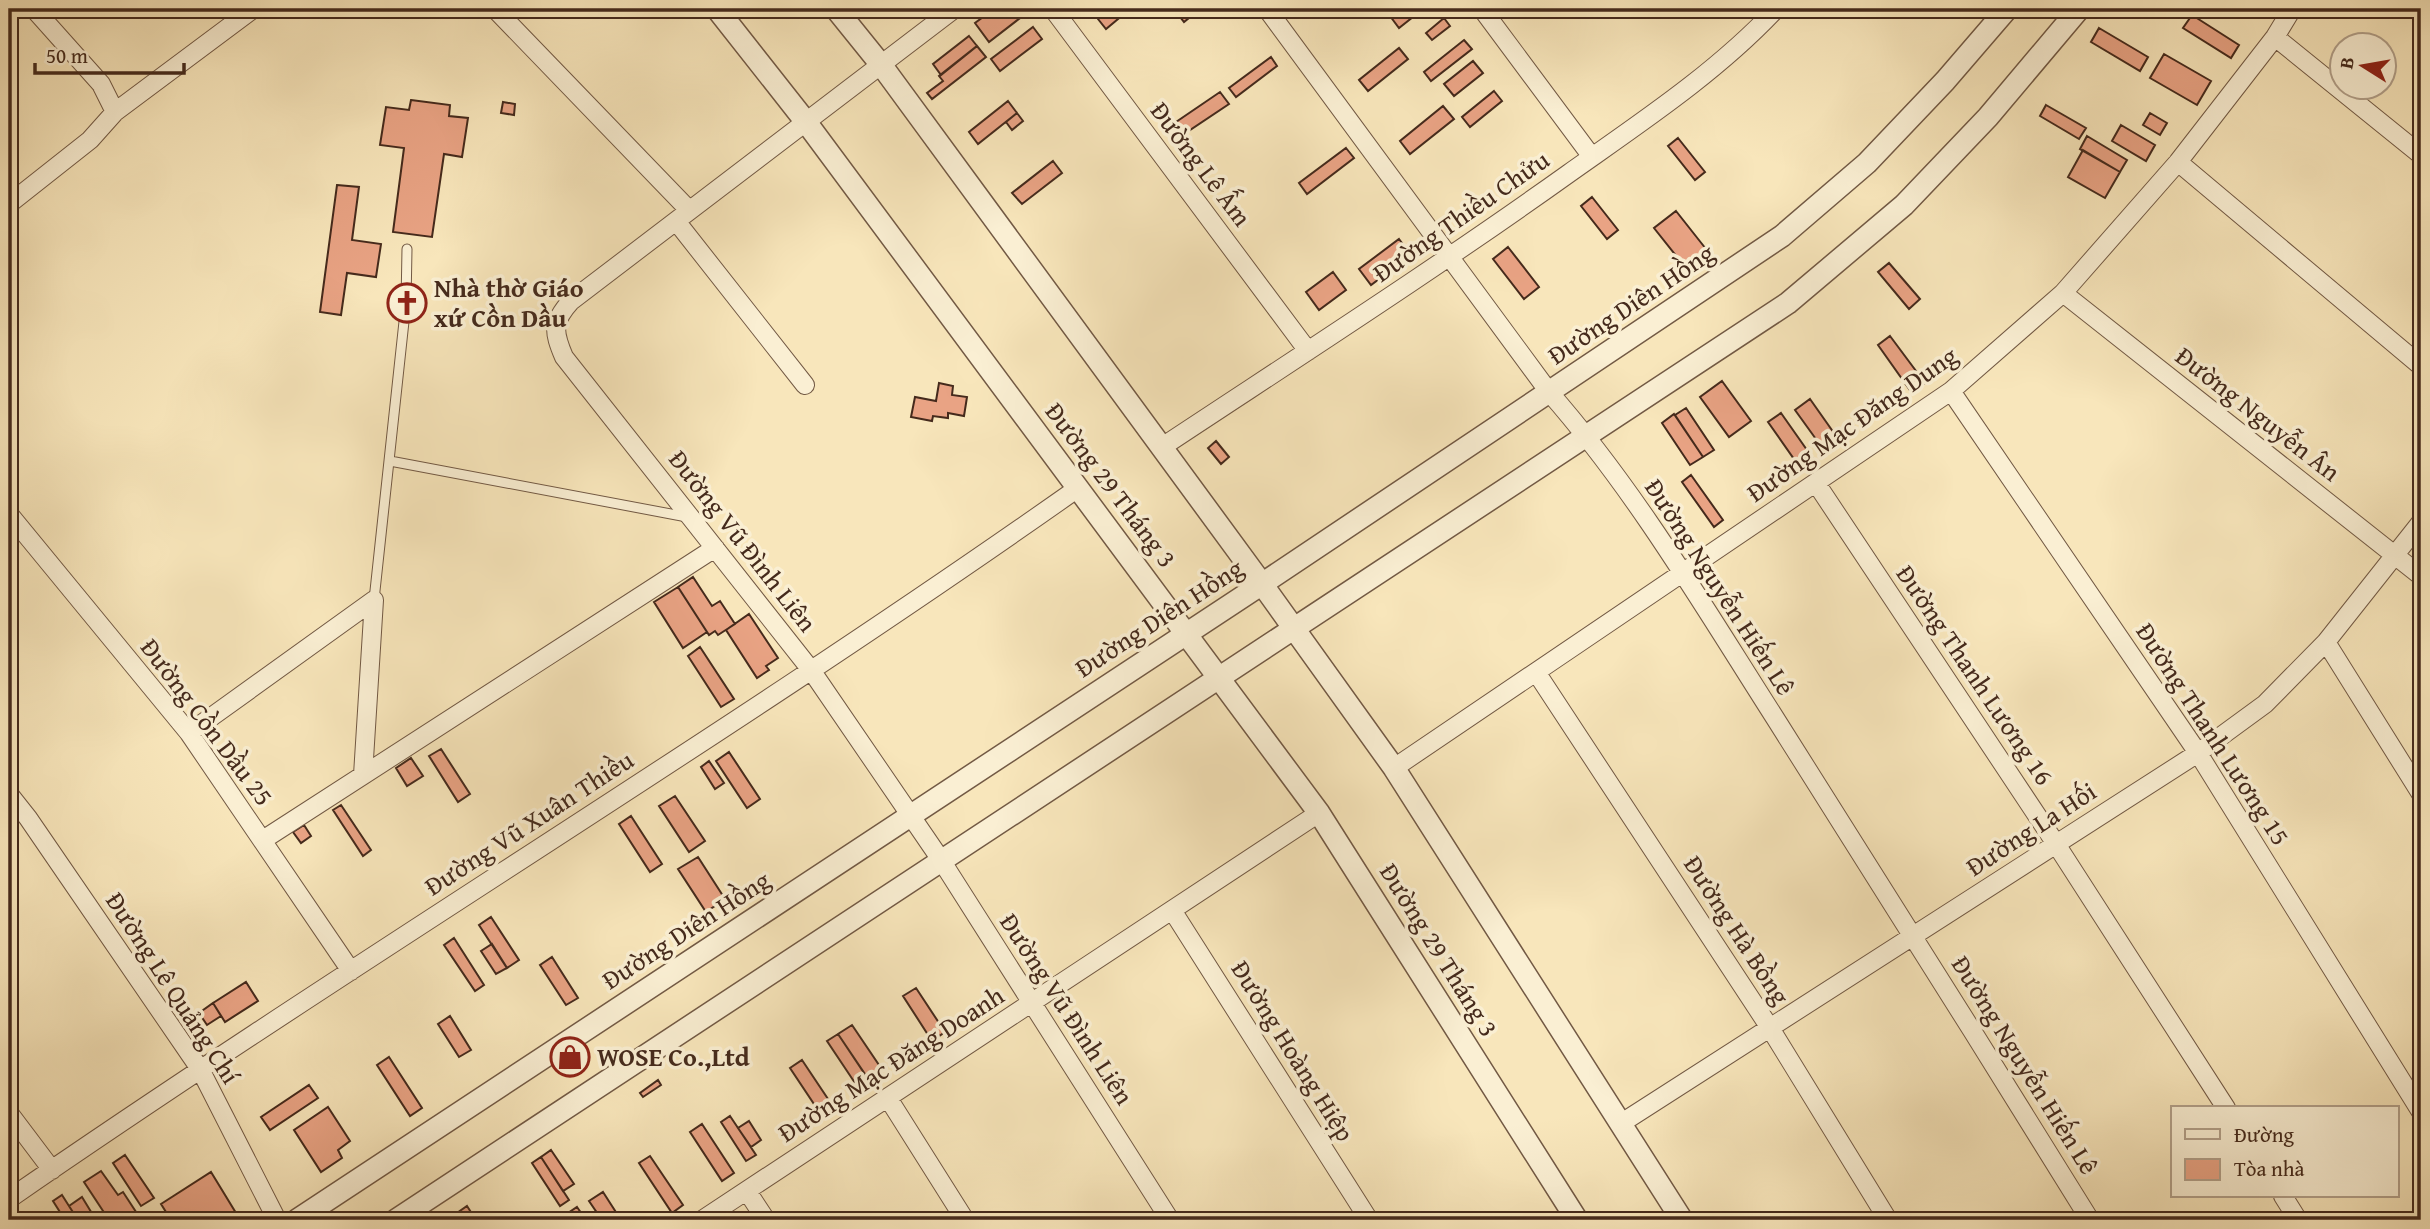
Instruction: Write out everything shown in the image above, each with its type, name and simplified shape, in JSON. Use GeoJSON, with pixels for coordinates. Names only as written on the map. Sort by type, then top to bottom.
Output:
{"type":"FeatureCollection","features":[{"type":"Feature","properties":{"kind":"street"},"geometry":{"type":"LineString","coordinates":[[34,9],[101,84],[116,112]]}},
{"type":"Feature","properties":{"kind":"street"},"geometry":{"type":"LineString","coordinates":[[9,204],[90,140],[116,112],[253,9]]}},
{"type":"Feature","properties":{"kind":"street"},"geometry":{"type":"LineString","coordinates":[[495,9],[683,216],[806,385]]}},
{"type":"Feature","properties":{"kind":"street","name":"Đường 29 Tháng 3"},"geometry":{"type":"LineString","coordinates":[[717,9],[806,122],[1319,813],[1577,1220]]}},
{"type":"Feature","properties":{"kind":"street"},"geometry":{"type":"LineString","coordinates":[[836,9],[882,66],[1394,768],[1682,1220]]}},
{"type":"Feature","properties":{"kind":"street","name":"Đường Vũ Đình Liên"},"geometry":{"type":"LineString","coordinates":[[954,9],[571,301],[558,316],[555,337],[564,357],[811,670],[941,860],[1171,1220]]}},
{"type":"Feature","properties":{"kind":"street","name":"Đường Lê Ấm"},"geometry":{"type":"LineString","coordinates":[[1053,9],[1308,351]]}},
{"type":"Feature","properties":{"kind":"street","name":"Đường Nguyễn Hiến Lê"},"geometry":{"type":"LineString","coordinates":[[1267,9],[1549,392],[1587,435],[1682,573],[2090,1220]]}},
{"type":"Feature","properties":{"kind":"street"},"geometry":{"type":"LineString","coordinates":[[1482,9],[1592,157]]}},
{"type":"Feature","properties":{"kind":"street","name":"Đường Thiều Chửu"},"geometry":{"type":"LineString","coordinates":[[1162,447],[1451,257],[1660,109],[1757,30],[1776,9]]}},
{"type":"Feature","properties":{"kind":"street","name":"Đường Diên Hồng"},"geometry":{"type":"LineString","coordinates":[[298,1220],[1262,584],[1782,236],[1867,163],[1945,81],[2007,9]]}},
{"type":"Feature","properties":{"kind":"street"},"geometry":{"type":"LineString","coordinates":[[396,1220],[1788,303],[1903,205],[1988,117],[2080,9]]}},
{"type":"Feature","properties":{"kind":"street","name":"Đường Mạc Đăng Dung"},"geometry":{"type":"LineString","coordinates":[[1394,768],[1951,391],[2063,293],[2178,162],[2274,37],[2292,9]]}},
{"type":"Feature","properties":{"kind":"street"},"geometry":{"type":"LineString","coordinates":[[2274,37],[2421,155]]}},
{"type":"Feature","properties":{"kind":"street"},"geometry":{"type":"LineString","coordinates":[[2178,162],[2421,366]]}},
{"type":"Feature","properties":{"kind":"street","name":"Đường Nguyễn Ân"},"geometry":{"type":"LineString","coordinates":[[2063,293],[2421,576]]}},
{"type":"Feature","properties":{"kind":"street","name":"Đường Thanh Lương 15"},"geometry":{"type":"LineString","coordinates":[[1951,391],[2198,753],[2421,1112]]}},
{"type":"Feature","properties":{"kind":"street","name":"Đường Thanh Lương 16"},"geometry":{"type":"LineString","coordinates":[[1816,483],[2056,844],[2225,1106]]}},
{"type":"Feature","properties":{"kind":"street","name":"Đường Vũ Xuân Thiều"},"geometry":{"type":"LineString","coordinates":[[9,1199],[200,1069],[949,579],[1078,488]]}},
{"type":"Feature","properties":{"kind":"street","name":"Đường Cồn Dầu 25"},"geometry":{"type":"LineString","coordinates":[[9,514],[190,733],[351,971]]}},
{"type":"Feature","properties":{"kind":"street","name":"Đường La Hối"},"geometry":{"type":"LineString","coordinates":[[1620,1124],[2198,753],[2264,704],[2326,642],[2421,522]]}},
{"type":"Feature","properties":{"kind":"street"},"geometry":{"type":"LineString","coordinates":[[264,843],[269,836],[715,548]]}},
{"type":"Feature","properties":{"kind":"street"},"geometry":{"type":"LineString","coordinates":[[190,733],[373,600]]}},
{"type":"Feature","properties":{"kind":"street"},"geometry":{"type":"LineString","coordinates":[[363,775],[373,600]]}},
{"type":"Feature","properties":{"kind":"street"},"geometry":{"type":"LineString","coordinates":[[2326,642],[2421,794]]}},
{"type":"Feature","properties":{"kind":"street","name":"Đường Hà Bồng"},"geometry":{"type":"LineString","coordinates":[[1536,672],[1770,1028],[1888,1220]]}},
{"type":"Feature","properties":{"kind":"street","name":"Đường Lê Quảng Chí"},"geometry":{"type":"LineString","coordinates":[[9,794],[200,1069],[277,1220]]}},
{"type":"Feature","properties":{"kind":"street","name":"Đường Mạc Đăng Doanh"},"geometry":{"type":"LineString","coordinates":[[702,1220],[1319,813]]}},
{"type":"Feature","properties":{"kind":"street","name":"Đường Hoàng Hiệp"},"geometry":{"type":"LineString","coordinates":[[1172,910],[1369,1220]]}},
{"type":"Feature","properties":{"kind":"street"},"geometry":{"type":"LineString","coordinates":[[888,1098],[965,1220]]}},
{"type":"Feature","properties":{"kind":"street"},"geometry":{"type":"LineString","coordinates":[[9,1113],[52,1170]]}},
{"type":"Feature","properties":{"kind":"street"},"geometry":{"type":"LineString","coordinates":[[747,1191],[766,1220]]}},
{"type":"Feature","properties":{"kind":"street"},"geometry":{"type":"LineString","coordinates":[[2284,1198],[2298,1220]]}},
{"type":"Feature","properties":{"kind":"lane"},"geometry":{"type":"LineString","coordinates":[[373,600],[406,303],[408,249]]}},
{"type":"Feature","properties":{"kind":"lane"},"geometry":{"type":"LineString","coordinates":[[390,461],[691,518]]}},
{"type":"Feature","properties":{"kind":"building"},"geometry":{"type":"Polygon","coordinates":[[[994,9],[1019,9],[1024,15],[989,42],[975,23],[994,9]]]}},
{"type":"Feature","properties":{"kind":"building"},"geometry":{"type":"Polygon","coordinates":[[[1110,9],[1130,9],[1106,29],[1098,19],[1110,9]]]}},
{"type":"Feature","properties":{"kind":"building"},"geometry":{"type":"Polygon","coordinates":[[[1174,9],[1200,9],[1184,22],[1174,9]]]}},
{"type":"Feature","properties":{"kind":"building"},"geometry":{"type":"Polygon","coordinates":[[[1399,9],[1423,9],[1399,28],[1390,16],[1399,9]]]}},
{"type":"Feature","properties":{"kind":"building"},"geometry":{"type":"Polygon","coordinates":[[[2192,15],[2239,45],[2231,58],[2183,28],[2192,15]]]}},
{"type":"Feature","properties":{"kind":"building"},"geometry":{"type":"Polygon","coordinates":[[[1444,18],[1450,26],[1432,40],[1426,33],[1444,18]]]}},
{"type":"Feature","properties":{"kind":"building"},"geometry":{"type":"Polygon","coordinates":[[[1033,27],[1042,39],[1000,71],[991,59],[1033,27]]]}},
{"type":"Feature","properties":{"kind":"building"},"geometry":{"type":"Polygon","coordinates":[[[2099,28],[2148,57],[2140,71],[2091,42],[2099,28]]]}},
{"type":"Feature","properties":{"kind":"building"},"geometry":{"type":"Polygon","coordinates":[[[969,36],[977,46],[941,75],[933,64],[969,36]]]}},
{"type":"Feature","properties":{"kind":"building"},"geometry":{"type":"Polygon","coordinates":[[[1464,40],[1472,49],[1431,81],[1424,72],[1464,40]]]}},
{"type":"Feature","properties":{"kind":"building"},"geometry":{"type":"Polygon","coordinates":[[[977,46],[986,57],[932,99],[927,93],[943,81],[939,76],[977,46]]]}},
{"type":"Feature","properties":{"kind":"building"},"geometry":{"type":"Polygon","coordinates":[[[1399,48],[1408,59],[1368,91],[1359,80],[1399,48]]]}},
{"type":"Feature","properties":{"kind":"building"},"geometry":{"type":"Polygon","coordinates":[[[2164,54],[2211,81],[2197,105],[2150,78],[2164,54]]]}},
{"type":"Feature","properties":{"kind":"building"},"geometry":{"type":"Polygon","coordinates":[[[1271,57],[1277,66],[1236,97],[1229,88],[1271,57]]]}},
{"type":"Feature","properties":{"kind":"building"},"geometry":{"type":"Polygon","coordinates":[[[1473,61],[1483,73],[1454,96],[1444,84],[1473,61]]]}},
{"type":"Feature","properties":{"kind":"building"},"geometry":{"type":"Polygon","coordinates":[[[1494,91],[1502,101],[1470,127],[1462,117],[1494,91]]]}},
{"type":"Feature","properties":{"kind":"building"},"geometry":{"type":"Polygon","coordinates":[[[1220,92],[1229,104],[1184,134],[1176,122],[1220,92]]]}},
{"type":"Feature","properties":{"kind":"building"},"geometry":{"type":"Polygon","coordinates":[[[411,100],[450,105],[449,116],[468,118],[462,157],[444,154],[432,237],[393,232],[404,148],[380,145],[386,107],[409,110],[411,100]]]}},
{"type":"Feature","properties":{"kind":"building"},"geometry":{"type":"Polygon","coordinates":[[[1008,101],[1017,113],[978,144],[969,132],[1008,101]]]}},
{"type":"Feature","properties":{"kind":"building"},"geometry":{"type":"Polygon","coordinates":[[[503,102],[515,104],[514,115],[501,113],[503,102]]]}},
{"type":"Feature","properties":{"kind":"building"},"geometry":{"type":"Polygon","coordinates":[[[2046,105],[2086,128],[2079,139],[2040,116],[2046,105]]]}},
{"type":"Feature","properties":{"kind":"building"},"geometry":{"type":"Polygon","coordinates":[[[1443,106],[1454,119],[1410,154],[1400,141],[1443,106]]]}},
{"type":"Feature","properties":{"kind":"building"},"geometry":{"type":"Polygon","coordinates":[[[1017,113],[1023,121],[1012,130],[1006,122],[1017,113]]]}},
{"type":"Feature","properties":{"kind":"building"},"geometry":{"type":"Polygon","coordinates":[[[2150,113],[2167,123],[2160,135],[2143,125],[2150,113]]]}},
{"type":"Feature","properties":{"kind":"building"},"geometry":{"type":"Polygon","coordinates":[[[2121,125],[2155,145],[2146,161],[2112,141],[2121,125]]]}},
{"type":"Feature","properties":{"kind":"building"},"geometry":{"type":"Polygon","coordinates":[[[2087,136],[2127,160],[2120,172],[2080,149],[2087,136]]]}},
{"type":"Feature","properties":{"kind":"building"},"geometry":{"type":"Polygon","coordinates":[[[1678,138],[1705,172],[1695,180],[1668,146],[1678,138]]]}},
{"type":"Feature","properties":{"kind":"building"},"geometry":{"type":"Polygon","coordinates":[[[1346,148],[1354,158],[1307,194],[1299,183],[1346,148]]]}},
{"type":"Feature","properties":{"kind":"building"},"geometry":{"type":"Polygon","coordinates":[[[2083,150],[2120,172],[2105,198],[2068,177],[2083,150]]]}},
{"type":"Feature","properties":{"kind":"building"},"geometry":{"type":"Polygon","coordinates":[[[1053,161],[1062,173],[1022,204],[1012,193],[1053,161]]]}},
{"type":"Feature","properties":{"kind":"building"},"geometry":{"type":"Polygon","coordinates":[[[337,185],[359,187],[352,240],[381,244],[376,277],[347,273],[341,315],[320,312],[337,185]]]}},
{"type":"Feature","properties":{"kind":"building"},"geometry":{"type":"Polygon","coordinates":[[[1592,197],[1618,230],[1607,239],[1581,206],[1592,197]]]}},
{"type":"Feature","properties":{"kind":"building"},"geometry":{"type":"Polygon","coordinates":[[[1676,211],[1706,249],[1685,267],[1654,228],[1676,211]]]}},
{"type":"Feature","properties":{"kind":"building"},"geometry":{"type":"Polygon","coordinates":[[[1399,239],[1411,255],[1371,285],[1359,269],[1399,239]]]}},
{"type":"Feature","properties":{"kind":"building"},"geometry":{"type":"Polygon","coordinates":[[[1508,247],[1539,287],[1524,299],[1493,259],[1508,247]]]}},
{"type":"Feature","properties":{"kind":"building"},"geometry":{"type":"Polygon","coordinates":[[[1889,263],[1920,299],[1909,309],[1878,272],[1889,263]]]}},
{"type":"Feature","properties":{"kind":"building"},"geometry":{"type":"Polygon","coordinates":[[[1333,272],[1346,290],[1319,310],[1306,292],[1333,272]]]}},
{"type":"Feature","properties":{"kind":"building"},"geometry":{"type":"Polygon","coordinates":[[[1890,336],[1925,383],[1912,393],[1878,345],[1890,336]]]}},
{"type":"Feature","properties":{"kind":"building"},"geometry":{"type":"Polygon","coordinates":[[[1722,381],[1751,421],[1729,437],[1700,397],[1722,381]]]}},
{"type":"Feature","properties":{"kind":"building"},"geometry":{"type":"Polygon","coordinates":[[[939,383],[953,386],[952,395],[967,397],[964,416],[948,413],[948,418],[933,416],[932,421],[911,417],[915,397],[936,401],[939,383]]]}},
{"type":"Feature","properties":{"kind":"building"},"geometry":{"type":"Polygon","coordinates":[[[1810,399],[1841,443],[1826,453],[1795,410],[1810,399]]]}},
{"type":"Feature","properties":{"kind":"building"},"geometry":{"type":"Polygon","coordinates":[[[1686,408],[1714,450],[1703,457],[1675,415],[1686,408]]]}},
{"type":"Feature","properties":{"kind":"building"},"geometry":{"type":"Polygon","coordinates":[[[1781,413],[1814,460],[1801,469],[1768,422],[1781,413]]]}},
{"type":"Feature","properties":{"kind":"building"},"geometry":{"type":"Polygon","coordinates":[[[1674,414],[1703,457],[1690,465],[1662,423],[1674,414]]]}},
{"type":"Feature","properties":{"kind":"building"},"geometry":{"type":"Polygon","coordinates":[[[1216,441],[1229,457],[1221,464],[1208,448],[1216,441]]]}},
{"type":"Feature","properties":{"kind":"building"},"geometry":{"type":"Polygon","coordinates":[[[1691,475],[1723,520],[1714,527],[1682,482],[1691,475]]]}},
{"type":"Feature","properties":{"kind":"building"},"geometry":{"type":"Polygon","coordinates":[[[693,577],[712,606],[720,601],[735,624],[718,635],[715,631],[709,635],[678,587],[693,577]]]}},
{"type":"Feature","properties":{"kind":"building"},"geometry":{"type":"Polygon","coordinates":[[[678,587],[707,632],[683,648],[654,602],[678,587]]]}},
{"type":"Feature","properties":{"kind":"building"},"geometry":{"type":"Polygon","coordinates":[[[749,614],[778,658],[766,666],[769,670],[757,678],[726,630],[749,614]]]}},
{"type":"Feature","properties":{"kind":"building"},"geometry":{"type":"Polygon","coordinates":[[[700,647],[734,699],[721,707],[688,656],[700,647]]]}},
{"type":"Feature","properties":{"kind":"building"},"geometry":{"type":"Polygon","coordinates":[[[441,749],[470,794],[458,802],[429,756],[441,749]]]}},
{"type":"Feature","properties":{"kind":"building"},"geometry":{"type":"Polygon","coordinates":[[[729,752],[760,799],[747,808],[716,761],[729,752]]]}},
{"type":"Feature","properties":{"kind":"building"},"geometry":{"type":"Polygon","coordinates":[[[411,758],[423,776],[407,786],[396,768],[411,758]]]}},
{"type":"Feature","properties":{"kind":"building"},"geometry":{"type":"Polygon","coordinates":[[[709,761],[724,783],[715,789],[701,767],[709,761]]]}},
{"type":"Feature","properties":{"kind":"building"},"geometry":{"type":"Polygon","coordinates":[[[675,796],[705,841],[689,852],[659,806],[675,796]]]}},
{"type":"Feature","properties":{"kind":"building"},"geometry":{"type":"Polygon","coordinates":[[[341,805],[371,850],[363,856],[333,810],[341,805]]]}},
{"type":"Feature","properties":{"kind":"building"},"geometry":{"type":"Polygon","coordinates":[[[631,816],[662,864],[650,872],[619,824],[631,816]]]}},
{"type":"Feature","properties":{"kind":"building"},"geometry":{"type":"Polygon","coordinates":[[[304,825],[311,836],[301,843],[293,832],[304,825]]]}},
{"type":"Feature","properties":{"kind":"building"},"geometry":{"type":"Polygon","coordinates":[[[698,857],[725,899],[706,912],[678,869],[698,857]]]}},
{"type":"Feature","properties":{"kind":"building"},"geometry":{"type":"Polygon","coordinates":[[[491,917],[519,960],[507,968],[479,925],[491,917]]]}},
{"type":"Feature","properties":{"kind":"building"},"geometry":{"type":"Polygon","coordinates":[[[454,938],[484,985],[475,991],[444,945],[454,938]]]}},
{"type":"Feature","properties":{"kind":"building"},"geometry":{"type":"Polygon","coordinates":[[[492,944],[507,968],[496,974],[481,951],[492,944]]]}},
{"type":"Feature","properties":{"kind":"building"},"geometry":{"type":"Polygon","coordinates":[[[552,957],[578,998],[566,1005],[540,965],[552,957]]]}},
{"type":"Feature","properties":{"kind":"building"},"geometry":{"type":"Polygon","coordinates":[[[246,982],[258,1001],[225,1022],[213,1003],[246,982]]]}},
{"type":"Feature","properties":{"kind":"building"},"geometry":{"type":"Polygon","coordinates":[[[916,988],[945,1032],[932,1041],[903,996],[916,988]]]}},
{"type":"Feature","properties":{"kind":"building"},"geometry":{"type":"Polygon","coordinates":[[[213,1003],[221,1016],[207,1025],[199,1013],[213,1003]]]}},
{"type":"Feature","properties":{"kind":"building"},"geometry":{"type":"Polygon","coordinates":[[[450,1016],[471,1050],[459,1057],[438,1024],[450,1016]]]}},
{"type":"Feature","properties":{"kind":"building"},"geometry":{"type":"Polygon","coordinates":[[[852,1025],[881,1068],[867,1077],[838,1034],[852,1025]]]}},
{"type":"Feature","properties":{"kind":"building"},"geometry":{"type":"Polygon","coordinates":[[[838,1034],[868,1079],[857,1086],[827,1041],[838,1034]]]}},
{"type":"Feature","properties":{"kind":"building"},"geometry":{"type":"Polygon","coordinates":[[[389,1057],[422,1108],[410,1116],[377,1065],[389,1057]]]}},
{"type":"Feature","properties":{"kind":"building"},"geometry":{"type":"Polygon","coordinates":[[[802,1060],[832,1105],[820,1113],[790,1068],[802,1060]]]}},
{"type":"Feature","properties":{"kind":"building"},"geometry":{"type":"Polygon","coordinates":[[[658,1080],[661,1085],[643,1097],[640,1093],[658,1080]]]}},
{"type":"Feature","properties":{"kind":"building"},"geometry":{"type":"Polygon","coordinates":[[[309,1085],[318,1098],[270,1130],[261,1117],[309,1085]]]}},
{"type":"Feature","properties":{"kind":"building"},"geometry":{"type":"Polygon","coordinates":[[[328,1107],[350,1141],[338,1150],[342,1158],[321,1172],[294,1130],[328,1107]]]}},
{"type":"Feature","properties":{"kind":"building"},"geometry":{"type":"Polygon","coordinates":[[[730,1116],[756,1155],[746,1161],[721,1122],[730,1116]]]}},
{"type":"Feature","properties":{"kind":"building"},"geometry":{"type":"Polygon","coordinates":[[[749,1121],[761,1140],[751,1147],[738,1128],[749,1121]]]}},
{"type":"Feature","properties":{"kind":"building"},"geometry":{"type":"Polygon","coordinates":[[[702,1124],[734,1173],[722,1181],[690,1132],[702,1124]]]}},
{"type":"Feature","properties":{"kind":"building"},"geometry":{"type":"Polygon","coordinates":[[[551,1150],[574,1184],[563,1191],[541,1157],[551,1150]]]}},
{"type":"Feature","properties":{"kind":"building"},"geometry":{"type":"Polygon","coordinates":[[[125,1155],[154,1198],[141,1206],[113,1163],[125,1155]]]}},
{"type":"Feature","properties":{"kind":"building"},"geometry":{"type":"Polygon","coordinates":[[[650,1156],[683,1205],[672,1213],[639,1163],[650,1156]]]}},
{"type":"Feature","properties":{"kind":"building"},"geometry":{"type":"Polygon","coordinates":[[[541,1157],[569,1200],[560,1206],[532,1163],[541,1157]]]}},
{"type":"Feature","properties":{"kind":"building"},"geometry":{"type":"Polygon","coordinates":[[[101,1171],[118,1195],[123,1192],[138,1215],[130,1220],[109,1220],[84,1182],[101,1171]]]}},
{"type":"Feature","properties":{"kind":"building"},"geometry":{"type":"Polygon","coordinates":[[[211,1172],[236,1213],[235,1220],[171,1220],[161,1204],[211,1172]]]}},
{"type":"Feature","properties":{"kind":"building"},"geometry":{"type":"Polygon","coordinates":[[[603,1192],[621,1220],[602,1220],[589,1201],[603,1192]]]}},
{"type":"Feature","properties":{"kind":"building"},"geometry":{"type":"Polygon","coordinates":[[[62,1195],[78,1220],[65,1220],[53,1201],[62,1195]]]}},
{"type":"Feature","properties":{"kind":"building"},"geometry":{"type":"Polygon","coordinates":[[[82,1197],[96,1220],[78,1220],[69,1206],[82,1197]]]}},
{"type":"Feature","properties":{"kind":"building"},"geometry":{"type":"Polygon","coordinates":[[[467,1206],[476,1220],[447,1220],[467,1206]]]}},
{"type":"Feature","properties":{"kind":"building"},"geometry":{"type":"Polygon","coordinates":[[[577,1207],[586,1220],[573,1220],[568,1213],[577,1207]]]}},
{"type":"Feature","properties":{"kind":"place","name":"Nhà thờ Giáo xứ Cồn Dầu"},"geometry":{"type":"Point","coordinates":[407,303]}},
{"type":"Feature","properties":{"kind":"place","name":"WOSE Co.,Ltd"},"geometry":{"type":"Point","coordinates":[570,1057]}}]}
